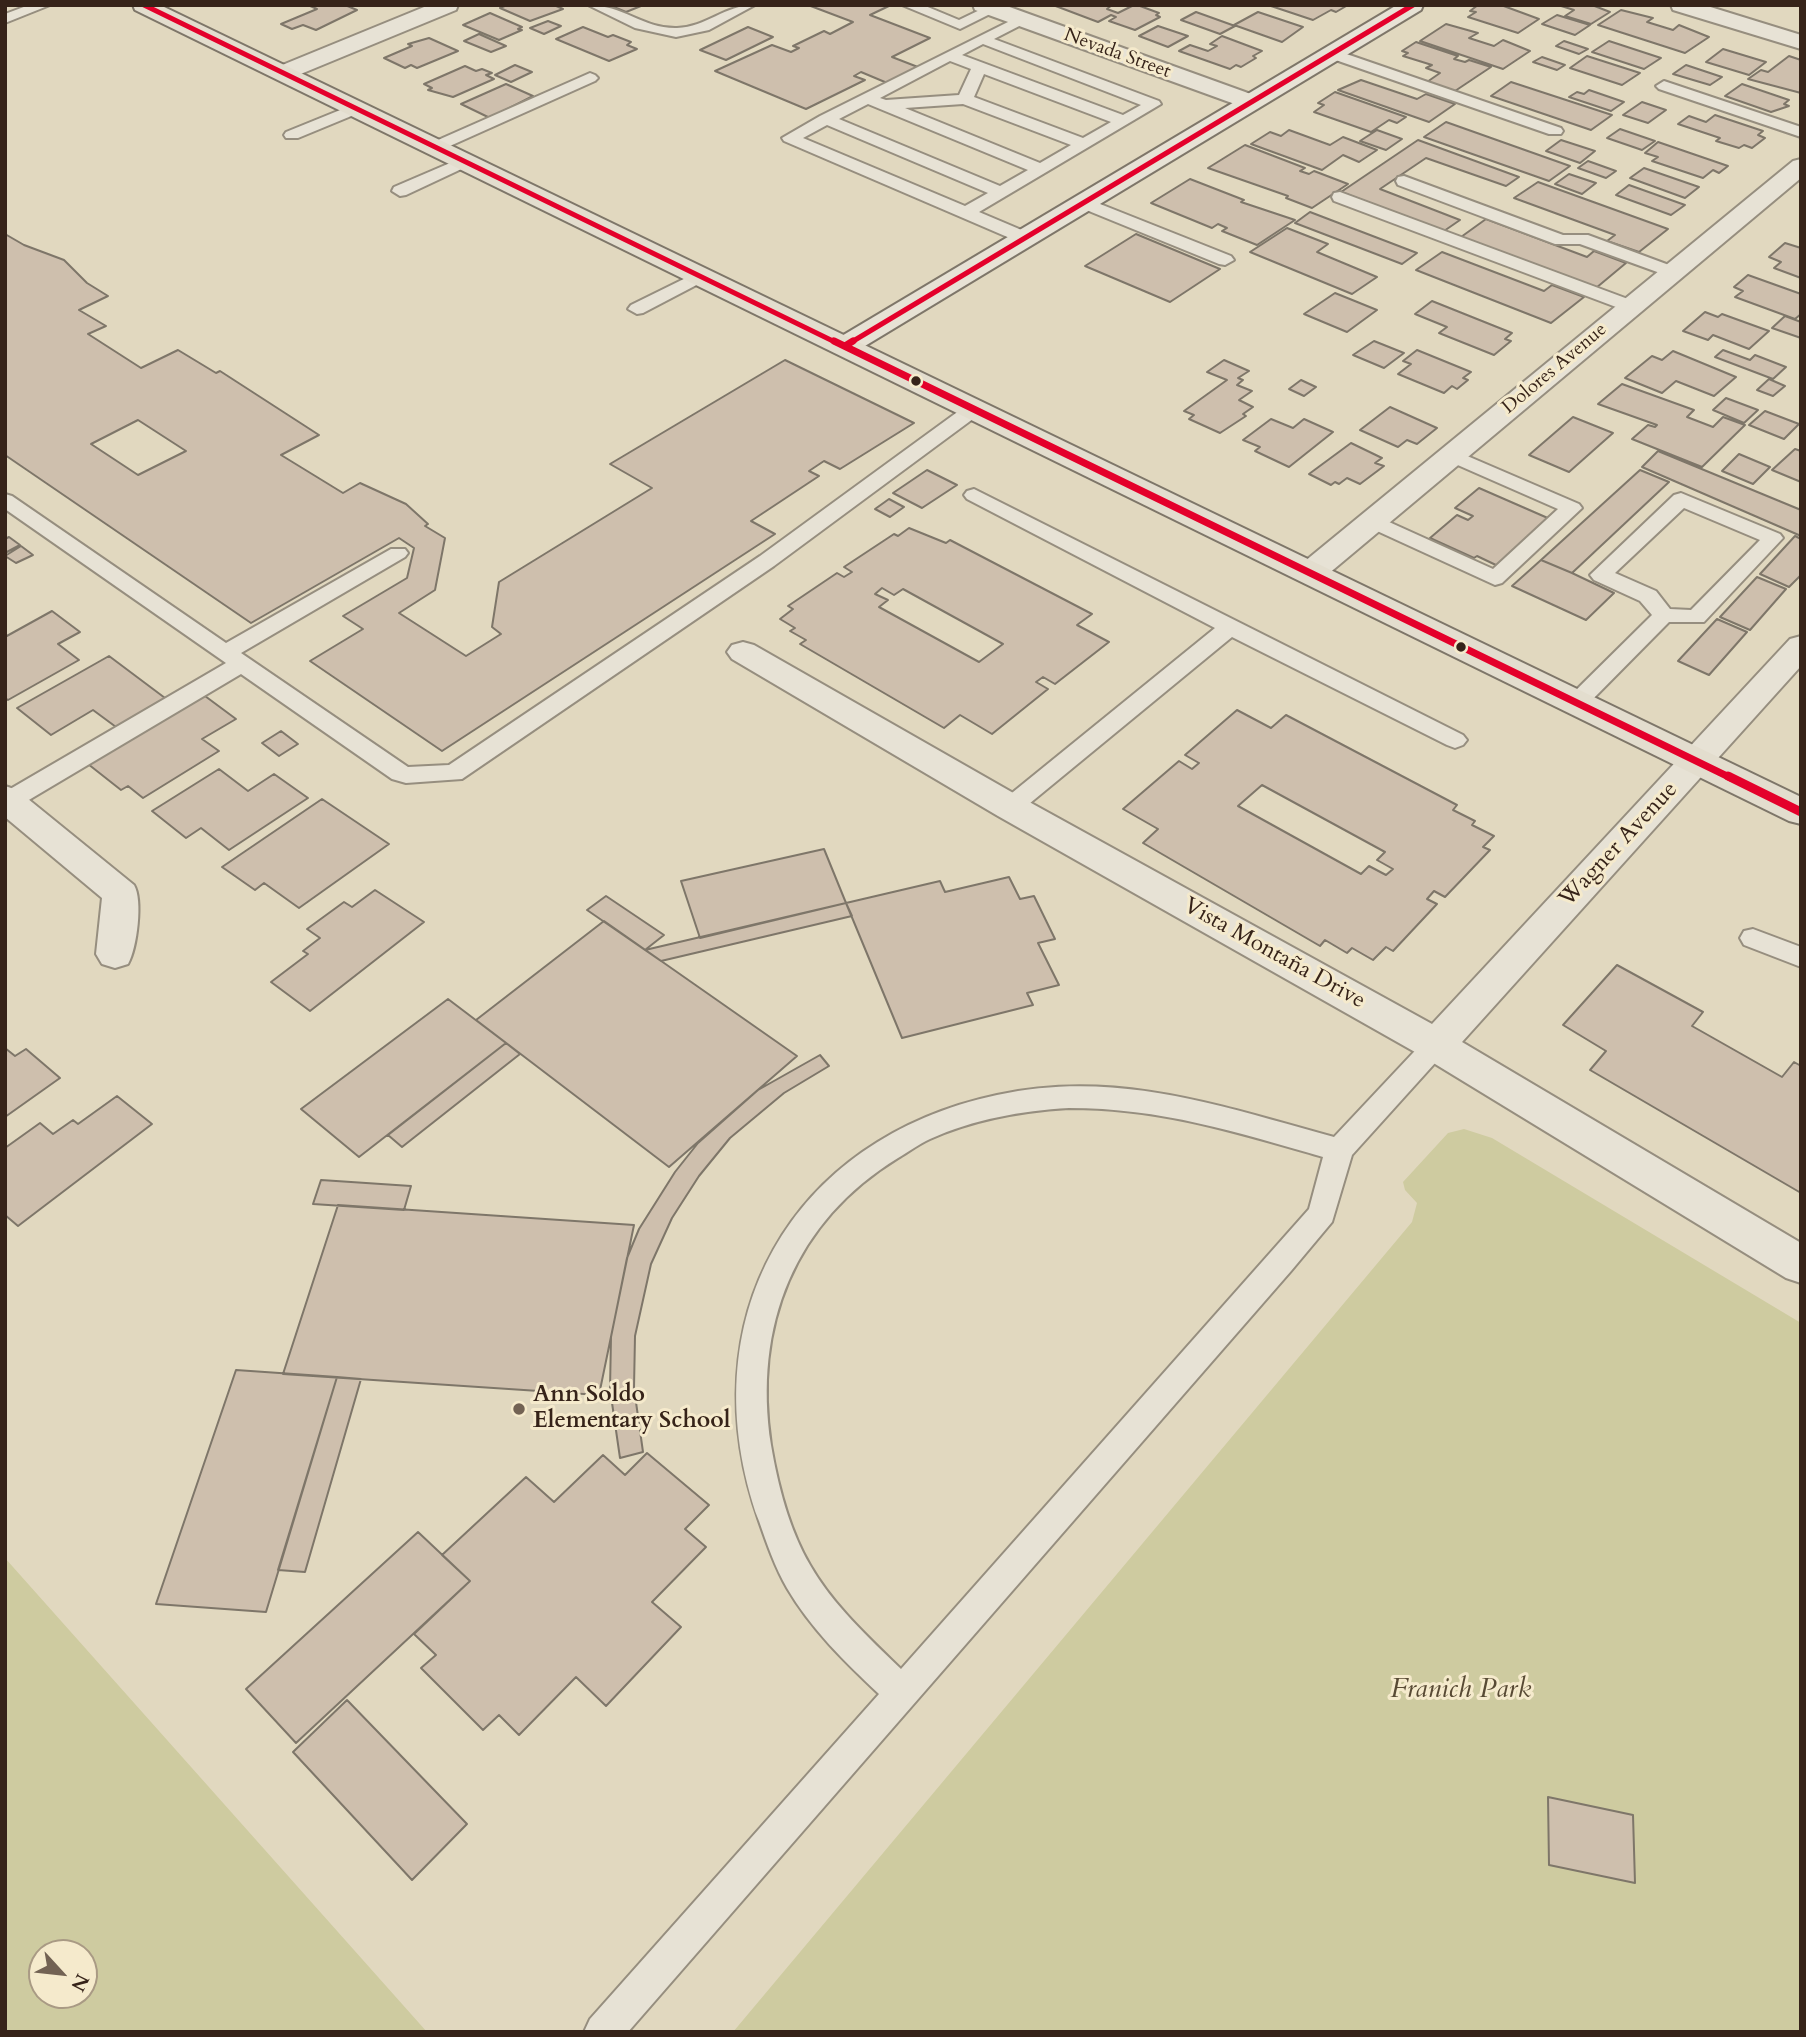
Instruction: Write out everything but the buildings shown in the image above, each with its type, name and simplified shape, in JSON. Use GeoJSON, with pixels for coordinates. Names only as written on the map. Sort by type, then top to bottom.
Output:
{"type":"FeatureCollection","features":[{"type":"Feature","properties":{"kind":"main road"},"geometry":{"type":"LineString","coordinates":[[143,5],[1801,812]]}},
{"type":"Feature","properties":{"kind":"street"},"geometry":{"type":"LineString","coordinates":[[282,73],[448,5]]}},
{"type":"Feature","properties":{"kind":"street"},"geometry":{"type":"LineString","coordinates":[[845,346],[1413,5]]}},
{"type":"Feature","properties":{"kind":"street"},"geometry":{"type":"LineString","coordinates":[[1681,5],[1801,42]]}},
{"type":"Feature","properties":{"kind":"street","name":"Nevada Street"},"geometry":{"type":"LineString","coordinates":[[988,7],[1251,102]]}},
{"type":"Feature","properties":{"kind":"street","name":"Dolores Avenue"},"geometry":{"type":"LineString","coordinates":[[1310,573],[1801,166]]}},
{"type":"Feature","properties":{"kind":"street","name":"Wagner Avenue"},"geometry":{"type":"LineString","coordinates":[[1436,1045],[1801,646]]}},
{"type":"Feature","properties":{"kind":"street","name":"Vista Montaña Drive"},"geometry":{"type":"LineString","coordinates":[[743,652],[1010,807],[1436,1045],[1801,1265]]}},
{"type":"Feature","properties":{"kind":"street"},"geometry":{"type":"LineString","coordinates":[[7,799],[121,894],[115,954]]}},
{"type":"Feature","properties":{"kind":"lane"},"geometry":{"type":"LineString","coordinates":[[5,19],[43,5]]}},
{"type":"Feature","properties":{"kind":"lane"},"geometry":{"type":"LineString","coordinates":[[595,5],[654,30],[676,33],[697,28],[748,5]]}},
{"type":"Feature","properties":{"kind":"lane"},"geometry":{"type":"LineString","coordinates":[[909,5],[960,25],[988,7]]}},
{"type":"Feature","properties":{"kind":"lane"},"geometry":{"type":"LineString","coordinates":[[1022,19],[950,55],[874,101],[826,119],[790,138],[1025,238]]}},
{"type":"Feature","properties":{"kind":"lane"},"geometry":{"type":"LineString","coordinates":[[965,213],[1153,104],[982,40]]}},
{"type":"Feature","properties":{"kind":"lane"},"geometry":{"type":"LineString","coordinates":[[1332,54],[1555,131]]}},
{"type":"Feature","properties":{"kind":"lane"},"geometry":{"type":"LineString","coordinates":[[950,55],[1124,121]]}},
{"type":"Feature","properties":{"kind":"lane"},"geometry":{"type":"LineString","coordinates":[[965,99],[980,67]]}},
{"type":"Feature","properties":{"kind":"lane"},"geometry":{"type":"LineString","coordinates":[[435,148],[590,78]]}},
{"type":"Feature","properties":{"kind":"lane"},"geometry":{"type":"LineString","coordinates":[[1664,86],[1801,132]]}},
{"type":"Feature","properties":{"kind":"lane"},"geometry":{"type":"LineString","coordinates":[[874,101],[965,99],[1084,144]]}},
{"type":"Feature","properties":{"kind":"lane"},"geometry":{"type":"LineString","coordinates":[[874,101],[1041,169]]}},
{"type":"Feature","properties":{"kind":"lane"},"geometry":{"type":"LineString","coordinates":[[292,135],[355,109]]}},
{"type":"Feature","properties":{"kind":"lane"},"geometry":{"type":"LineString","coordinates":[[826,119],[1001,192]]}},
{"type":"Feature","properties":{"kind":"lane"},"geometry":{"type":"LineString","coordinates":[[400,191],[464,162]]}},
{"type":"Feature","properties":{"kind":"lane"},"geometry":{"type":"LineString","coordinates":[[1420,170],[1579,228],[1582,239]]}},
{"type":"Feature","properties":{"kind":"lane"},"geometry":{"type":"LineString","coordinates":[[1404,181],[1561,240],[1582,239],[1671,272]]}},
{"type":"Feature","properties":{"kind":"lane"},"geometry":{"type":"LineString","coordinates":[[1340,197],[1630,306]]}},
{"type":"Feature","properties":{"kind":"lane"},"geometry":{"type":"LineString","coordinates":[[1084,203],[1225,260]]}},
{"type":"Feature","properties":{"kind":"lane"},"geometry":{"type":"LineString","coordinates":[[638,309],[699,276]]}},
{"type":"Feature","properties":{"kind":"lane"},"geometry":{"type":"LineString","coordinates":[[5,500],[400,772],[406,775],[454,773],[767,561],[974,409]]}},
{"type":"Feature","properties":{"kind":"lane"},"geometry":{"type":"LineString","coordinates":[[1371,521],[1495,578],[1572,508],[1451,455]]}},
{"type":"Feature","properties":{"kind":"lane"},"geometry":{"type":"LineString","coordinates":[[974,495],[1455,740]]}},
{"type":"Feature","properties":{"kind":"lane"},"geometry":{"type":"LineString","coordinates":[[1576,703],[1664,615],[1696,617],[1773,538],[1681,499],[1601,575],[1648,596],[1664,615]]}},
{"type":"Feature","properties":{"kind":"lane"},"geometry":{"type":"LineString","coordinates":[[7,799],[398,553]]}},
{"type":"Feature","properties":{"kind":"lane"},"geometry":{"type":"LineString","coordinates":[[1010,807],[1230,627]]}},
{"type":"Feature","properties":{"kind":"lane"},"geometry":{"type":"LineString","coordinates":[[1753,938],[1801,958]]}},
{"type":"Feature","properties":{"kind":"lane"},"geometry":{"type":"LineString","coordinates":[[603,2032],[1100,1470],[1322,1214],[1339,1150],[1436,1045]]}},
{"type":"Feature","properties":{"kind":"lane"},"geometry":{"type":"LineString","coordinates":[[902,1693],[844,1638],[815,1602],[789,1558],[763,1491],[754,1446],[749,1381],[756,1326],[770,1282],[791,1240],[812,1213],[866,1164],[917,1133],[950,1119],[995,1107],[1042,1100],[1147,1101],[1194,1109],[1339,1150]]}},
{"type":"Feature","properties":{"kind":"green space","name":"Franich Park"},"geometry":{"type":"Polygon","coordinates":[[[1464,1129],[1492,1138],[1801,1323],[1801,2032],[733,2032],[1412,1222],[1417,1203],[1405,1190],[1403,1182],[1448,1133],[1464,1129]]]}},
{"type":"Feature","properties":{"kind":"green space"},"geometry":{"type":"Polygon","coordinates":[[[5,1558],[427,2032],[5,2032],[5,1558]]]}},
{"type":"Feature","properties":{"kind":"transit line"},"geometry":{"type":"LineString","coordinates":[[144,5],[1801,812]]}},
{"type":"Feature","properties":{"kind":"transit line"},"geometry":{"type":"LineString","coordinates":[[845,346],[1413,5]]}},
{"type":"Feature","properties":{"kind":"place","name":"Ann Soldo Elementary School"},"geometry":{"type":"Point","coordinates":[519,1409]}}]}
